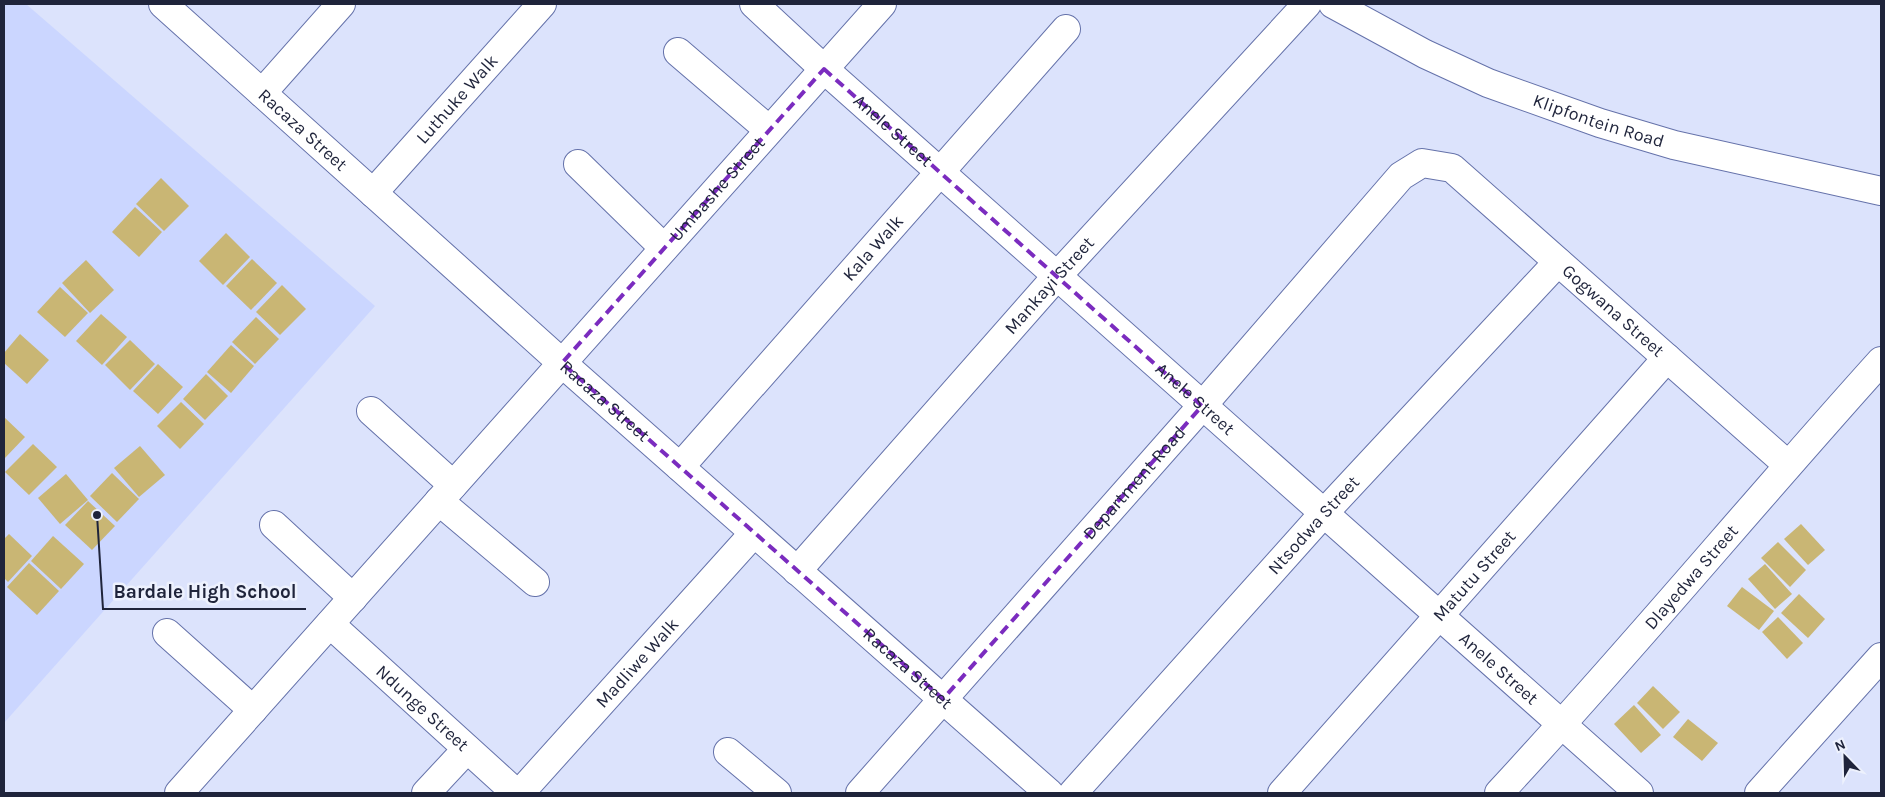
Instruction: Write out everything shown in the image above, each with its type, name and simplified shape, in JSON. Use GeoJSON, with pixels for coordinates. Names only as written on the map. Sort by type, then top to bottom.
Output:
{"type":"FeatureCollection","features":[{"type":"Feature","properties":{"kind":"street","name":"Racaza Street"},"geometry":{"type":"LineString","coordinates":[[163,4],[562,363],[1049,793]]}},
{"type":"Feature","properties":{"kind":"street"},"geometry":{"type":"LineString","coordinates":[[262,93],[341,4]]}},
{"type":"Feature","properties":{"kind":"street","name":"Luthuke Walk"},"geometry":{"type":"LineString","coordinates":[[373,193],[542,4]]}},
{"type":"Feature","properties":{"kind":"street","name":"Anele Street"},"geometry":{"type":"LineString","coordinates":[[754,4],[824,69],[1323,514],[1639,793]]}},
{"type":"Feature","properties":{"kind":"street","name":"Umbashe Street"},"geometry":{"type":"LineString","coordinates":[[179,793],[882,4]]}},
{"type":"Feature","properties":{"kind":"street","name":"Mankayi Street"},"geometry":{"type":"LineString","coordinates":[[797,571],[1057,276],[1307,4]]}},
{"type":"Feature","properties":{"kind":"street","name":"Klipfontein Road"},"geometry":{"type":"LineString","coordinates":[[1333,4],[1425,54],[1479,79],[1600,123],[1674,145],[1881,191]]}},
{"type":"Feature","properties":{"kind":"street","name":"Kala Walk"},"geometry":{"type":"LineString","coordinates":[[680,467],[1066,29]]}},
{"type":"Feature","properties":{"kind":"street","name":"Umbashe Street"},"geometry":{"type":"LineString","coordinates":[[678,52],[769,130]]}},
{"type":"Feature","properties":{"kind":"street","name":"Department Road"},"geometry":{"type":"LineString","coordinates":[[860,793],[1202,406],[1401,176],[1422,163],[1436,165]]}},
{"type":"Feature","properties":{"kind":"street","name":"Umbashe Street"},"geometry":{"type":"LineString","coordinates":[[578,164],[664,248]]}},
{"type":"Feature","properties":{"kind":"street","name":"Gogwana Street"},"geometry":{"type":"LineString","coordinates":[[1436,165],[1452,168],[1788,465]]}},
{"type":"Feature","properties":{"kind":"street","name":"Ntsodwa Street"},"geometry":{"type":"LineString","coordinates":[[1073,793],[1323,514],[1558,262]]}},
{"type":"Feature","properties":{"kind":"street","name":"Matutu Street"},"geometry":{"type":"LineString","coordinates":[[1282,793],[1668,358]]}},
{"type":"Feature","properties":{"kind":"street","name":"Dlayedwa Street"},"geometry":{"type":"LineString","coordinates":[[1499,793],[1563,724],[1881,361]]}},
{"type":"Feature","properties":{"kind":"street"},"geometry":{"type":"LineString","coordinates":[[371,411],[446,493],[535,582]]}},
{"type":"Feature","properties":{"kind":"street"},"geometry":{"type":"LineString","coordinates":[[274,525],[353,598]]}},
{"type":"Feature","properties":{"kind":"street","name":"Madliwe Walk"},"geometry":{"type":"LineString","coordinates":[[520,793],[754,533]]}},
{"type":"Feature","properties":{"kind":"street","name":"Ndunge Street"},"geometry":{"type":"LineString","coordinates":[[330,624],[516,793]]}},
{"type":"Feature","properties":{"kind":"street"},"geometry":{"type":"LineString","coordinates":[[166,633],[253,710]]}},
{"type":"Feature","properties":{"kind":"street"},"geometry":{"type":"LineString","coordinates":[[1759,793],[1881,657]]}},
{"type":"Feature","properties":{"kind":"street"},"geometry":{"type":"LineString","coordinates":[[426,793],[467,749]]}},
{"type":"Feature","properties":{"kind":"street"},"geometry":{"type":"LineString","coordinates":[[728,752],[777,793]]}},
{"type":"Feature","properties":{"kind":"highlighted area"},"geometry":{"type":"Polygon","coordinates":[[[824,69],[1202,406],[943,699],[562,363],[824,69]]]}},
{"type":"Feature","properties":{"kind":"shaded area"},"geometry":{"type":"Polygon","coordinates":[[[4,4],[26,4],[375,306],[4,723],[4,4]]]}},
{"type":"Feature","properties":{"kind":"building"},"geometry":{"type":"Polygon","coordinates":[[[161,178],[189,206],[164,231],[136,204],[161,178]]]}},
{"type":"Feature","properties":{"kind":"building"},"geometry":{"type":"Polygon","coordinates":[[[135,207],[162,232],[139,257],[112,232],[135,207]]]}},
{"type":"Feature","properties":{"kind":"building"},"geometry":{"type":"Polygon","coordinates":[[[226,233],[250,257],[223,285],[199,261],[226,233]]]}},
{"type":"Feature","properties":{"kind":"building"},"geometry":{"type":"Polygon","coordinates":[[[252,259],[277,283],[251,310],[226,286],[252,259]]]}},
{"type":"Feature","properties":{"kind":"building"},"geometry":{"type":"Polygon","coordinates":[[[86,260],[114,290],[90,313],[62,283],[86,260]]]}},
{"type":"Feature","properties":{"kind":"building"},"geometry":{"type":"Polygon","coordinates":[[[282,285],[306,309],[280,335],[256,312],[282,285]]]}},
{"type":"Feature","properties":{"kind":"building"},"geometry":{"type":"Polygon","coordinates":[[[60,287],[88,313],[65,337],[37,312],[60,287]]]}},
{"type":"Feature","properties":{"kind":"building"},"geometry":{"type":"Polygon","coordinates":[[[101,314],[127,337],[102,365],[76,341],[101,314]]]}},
{"type":"Feature","properties":{"kind":"building"},"geometry":{"type":"Polygon","coordinates":[[[256,317],[279,339],[255,364],[232,342],[256,317]]]}},
{"type":"Feature","properties":{"kind":"building"},"geometry":{"type":"Polygon","coordinates":[[[20,334],[49,360],[27,384],[4,363],[4,353],[20,334]]]}},
{"type":"Feature","properties":{"kind":"building"},"geometry":{"type":"Polygon","coordinates":[[[130,340],[155,364],[130,390],[105,365],[130,340]]]}},
{"type":"Feature","properties":{"kind":"building"},"geometry":{"type":"Polygon","coordinates":[[[231,345],[254,366],[231,393],[207,372],[231,345]]]}},
{"type":"Feature","properties":{"kind":"building"},"geometry":{"type":"Polygon","coordinates":[[[158,364],[183,387],[158,414],[133,391],[158,364]]]}},
{"type":"Feature","properties":{"kind":"building"},"geometry":{"type":"Polygon","coordinates":[[[206,374],[228,396],[205,420],[183,399],[206,374]]]}},
{"type":"Feature","properties":{"kind":"building"},"geometry":{"type":"Polygon","coordinates":[[[181,402],[204,424],[180,449],[157,426],[181,402]]]}},
{"type":"Feature","properties":{"kind":"building"},"geometry":{"type":"Polygon","coordinates":[[[4,417],[25,437],[4,459],[4,417]]]}},
{"type":"Feature","properties":{"kind":"building"},"geometry":{"type":"Polygon","coordinates":[[[33,444],[57,467],[29,495],[5,472],[33,444]]]}},
{"type":"Feature","properties":{"kind":"building"},"geometry":{"type":"Polygon","coordinates":[[[140,446],[165,475],[139,497],[114,468],[140,446]]]}},
{"type":"Feature","properties":{"kind":"building"},"geometry":{"type":"Polygon","coordinates":[[[112,473],[139,499],[117,522],[90,496],[112,473]]]}},
{"type":"Feature","properties":{"kind":"building"},"geometry":{"type":"Polygon","coordinates":[[[66,474],[88,500],[60,524],[38,498],[66,474]]]}},
{"type":"Feature","properties":{"kind":"building"},"geometry":{"type":"Polygon","coordinates":[[[88,501],[115,526],[92,550],[65,525],[88,501]]]}},
{"type":"Feature","properties":{"kind":"building"},"geometry":{"type":"Polygon","coordinates":[[[1801,524],[1825,550],[1808,565],[1784,539],[1801,524]]]}},
{"type":"Feature","properties":{"kind":"building"},"geometry":{"type":"Polygon","coordinates":[[[9,534],[32,556],[8,582],[4,578],[4,539],[9,534]]]}},
{"type":"Feature","properties":{"kind":"building"},"geometry":{"type":"Polygon","coordinates":[[[53,536],[84,564],[61,589],[31,561],[53,536]]]}},
{"type":"Feature","properties":{"kind":"building"},"geometry":{"type":"Polygon","coordinates":[[[1778,542],[1806,570],[1790,587],[1761,558],[1778,542]]]}},
{"type":"Feature","properties":{"kind":"building"},"geometry":{"type":"Polygon","coordinates":[[[29,563],[59,591],[37,615],[7,587],[29,563]]]}},
{"type":"Feature","properties":{"kind":"building"},"geometry":{"type":"Polygon","coordinates":[[[1765,564],[1792,594],[1775,609],[1748,579],[1765,564]]]}},
{"type":"Feature","properties":{"kind":"building"},"geometry":{"type":"Polygon","coordinates":[[[1742,587],[1774,611],[1759,630],[1727,606],[1742,587]]]}},
{"type":"Feature","properties":{"kind":"building"},"geometry":{"type":"Polygon","coordinates":[[[1799,594],[1825,619],[1808,638],[1781,613],[1799,594]]]}},
{"type":"Feature","properties":{"kind":"building"},"geometry":{"type":"Polygon","coordinates":[[[1778,617],[1803,643],[1787,659],[1762,632],[1778,617]]]}},
{"type":"Feature","properties":{"kind":"building"},"geometry":{"type":"Polygon","coordinates":[[[1653,686],[1680,712],[1663,729],[1637,703],[1653,686]]]}},
{"type":"Feature","properties":{"kind":"building"},"geometry":{"type":"Polygon","coordinates":[[[1634,705],[1661,735],[1641,753],[1614,724],[1634,705]]]}},
{"type":"Feature","properties":{"kind":"building"},"geometry":{"type":"Polygon","coordinates":[[[1688,719],[1718,743],[1702,761],[1673,737],[1688,719]]]}},
{"type":"Feature","properties":{"kind":"place","name":"Bardale High School"},"geometry":{"type":"Point","coordinates":[97,515]}}]}
